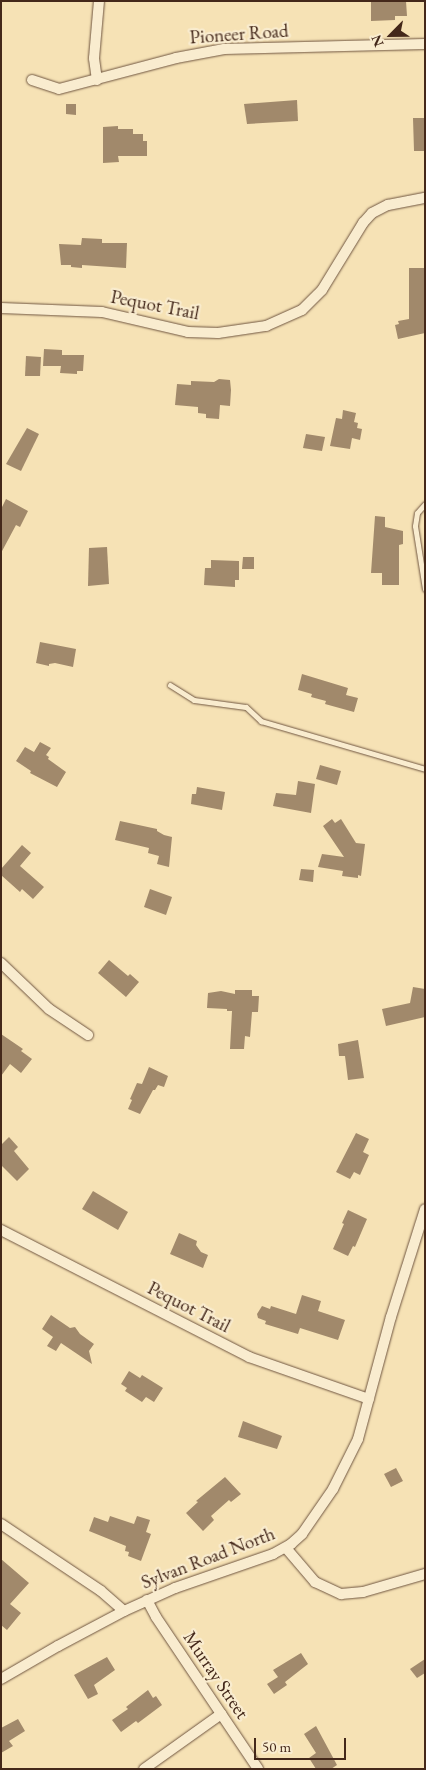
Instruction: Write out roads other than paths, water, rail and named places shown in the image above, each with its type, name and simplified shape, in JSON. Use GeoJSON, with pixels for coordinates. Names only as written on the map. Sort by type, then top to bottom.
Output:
{"type":"FeatureCollection","features":[{"type":"Feature","properties":{"kind":"street"},"geometry":{"type":"LineString","coordinates":[[97,80],[94,58],[100,1]]}},
{"type":"Feature","properties":{"kind":"street","name":"Pioneer Road"},"geometry":{"type":"LineString","coordinates":[[32,80],[59,89],[176,58],[224,49],[425,44]]}},
{"type":"Feature","properties":{"kind":"street","name":"Pequot Trail"},"geometry":{"type":"LineString","coordinates":[[1,308],[102,312],[188,332],[218,333],[266,326],[302,310],[322,290],[363,223],[372,213],[388,205],[425,198]]}},
{"type":"Feature","properties":{"kind":"street"},"geometry":{"type":"LineString","coordinates":[[1,963],[49,1009],[88,1035]]}},
{"type":"Feature","properties":{"kind":"street","name":"Sylvan Road North"},"geometry":{"type":"LineString","coordinates":[[1,1679],[58,1646],[147,1600],[198,1579],[263,1558],[286,1548],[308,1527],[344,1472],[358,1439],[391,1318],[425,1209]]}},
{"type":"Feature","properties":{"kind":"street","name":"Pequot Trail"},"geometry":{"type":"LineString","coordinates":[[1,1230],[249,1357],[369,1399]]}},
{"type":"Feature","properties":{"kind":"street"},"geometry":{"type":"LineString","coordinates":[[1,1524],[101,1591],[124,1611]]}},
{"type":"Feature","properties":{"kind":"street"},"geometry":{"type":"LineString","coordinates":[[286,1548],[315,1582],[341,1594],[363,1592],[425,1574]]}},
{"type":"Feature","properties":{"kind":"street","name":"Murray Street"},"geometry":{"type":"LineString","coordinates":[[147,1600],[156,1617],[258,1769]]}},
{"type":"Feature","properties":{"kind":"street"},"geometry":{"type":"LineString","coordinates":[[144,1769],[221,1714]]}},
{"type":"Feature","properties":{"kind":"lane"},"geometry":{"type":"LineString","coordinates":[[425,504],[417,513],[415,526],[425,589]]}},
{"type":"Feature","properties":{"kind":"lane"},"geometry":{"type":"LineString","coordinates":[[170,685],[194,700],[246,707],[261,721],[425,769]]}}]}
